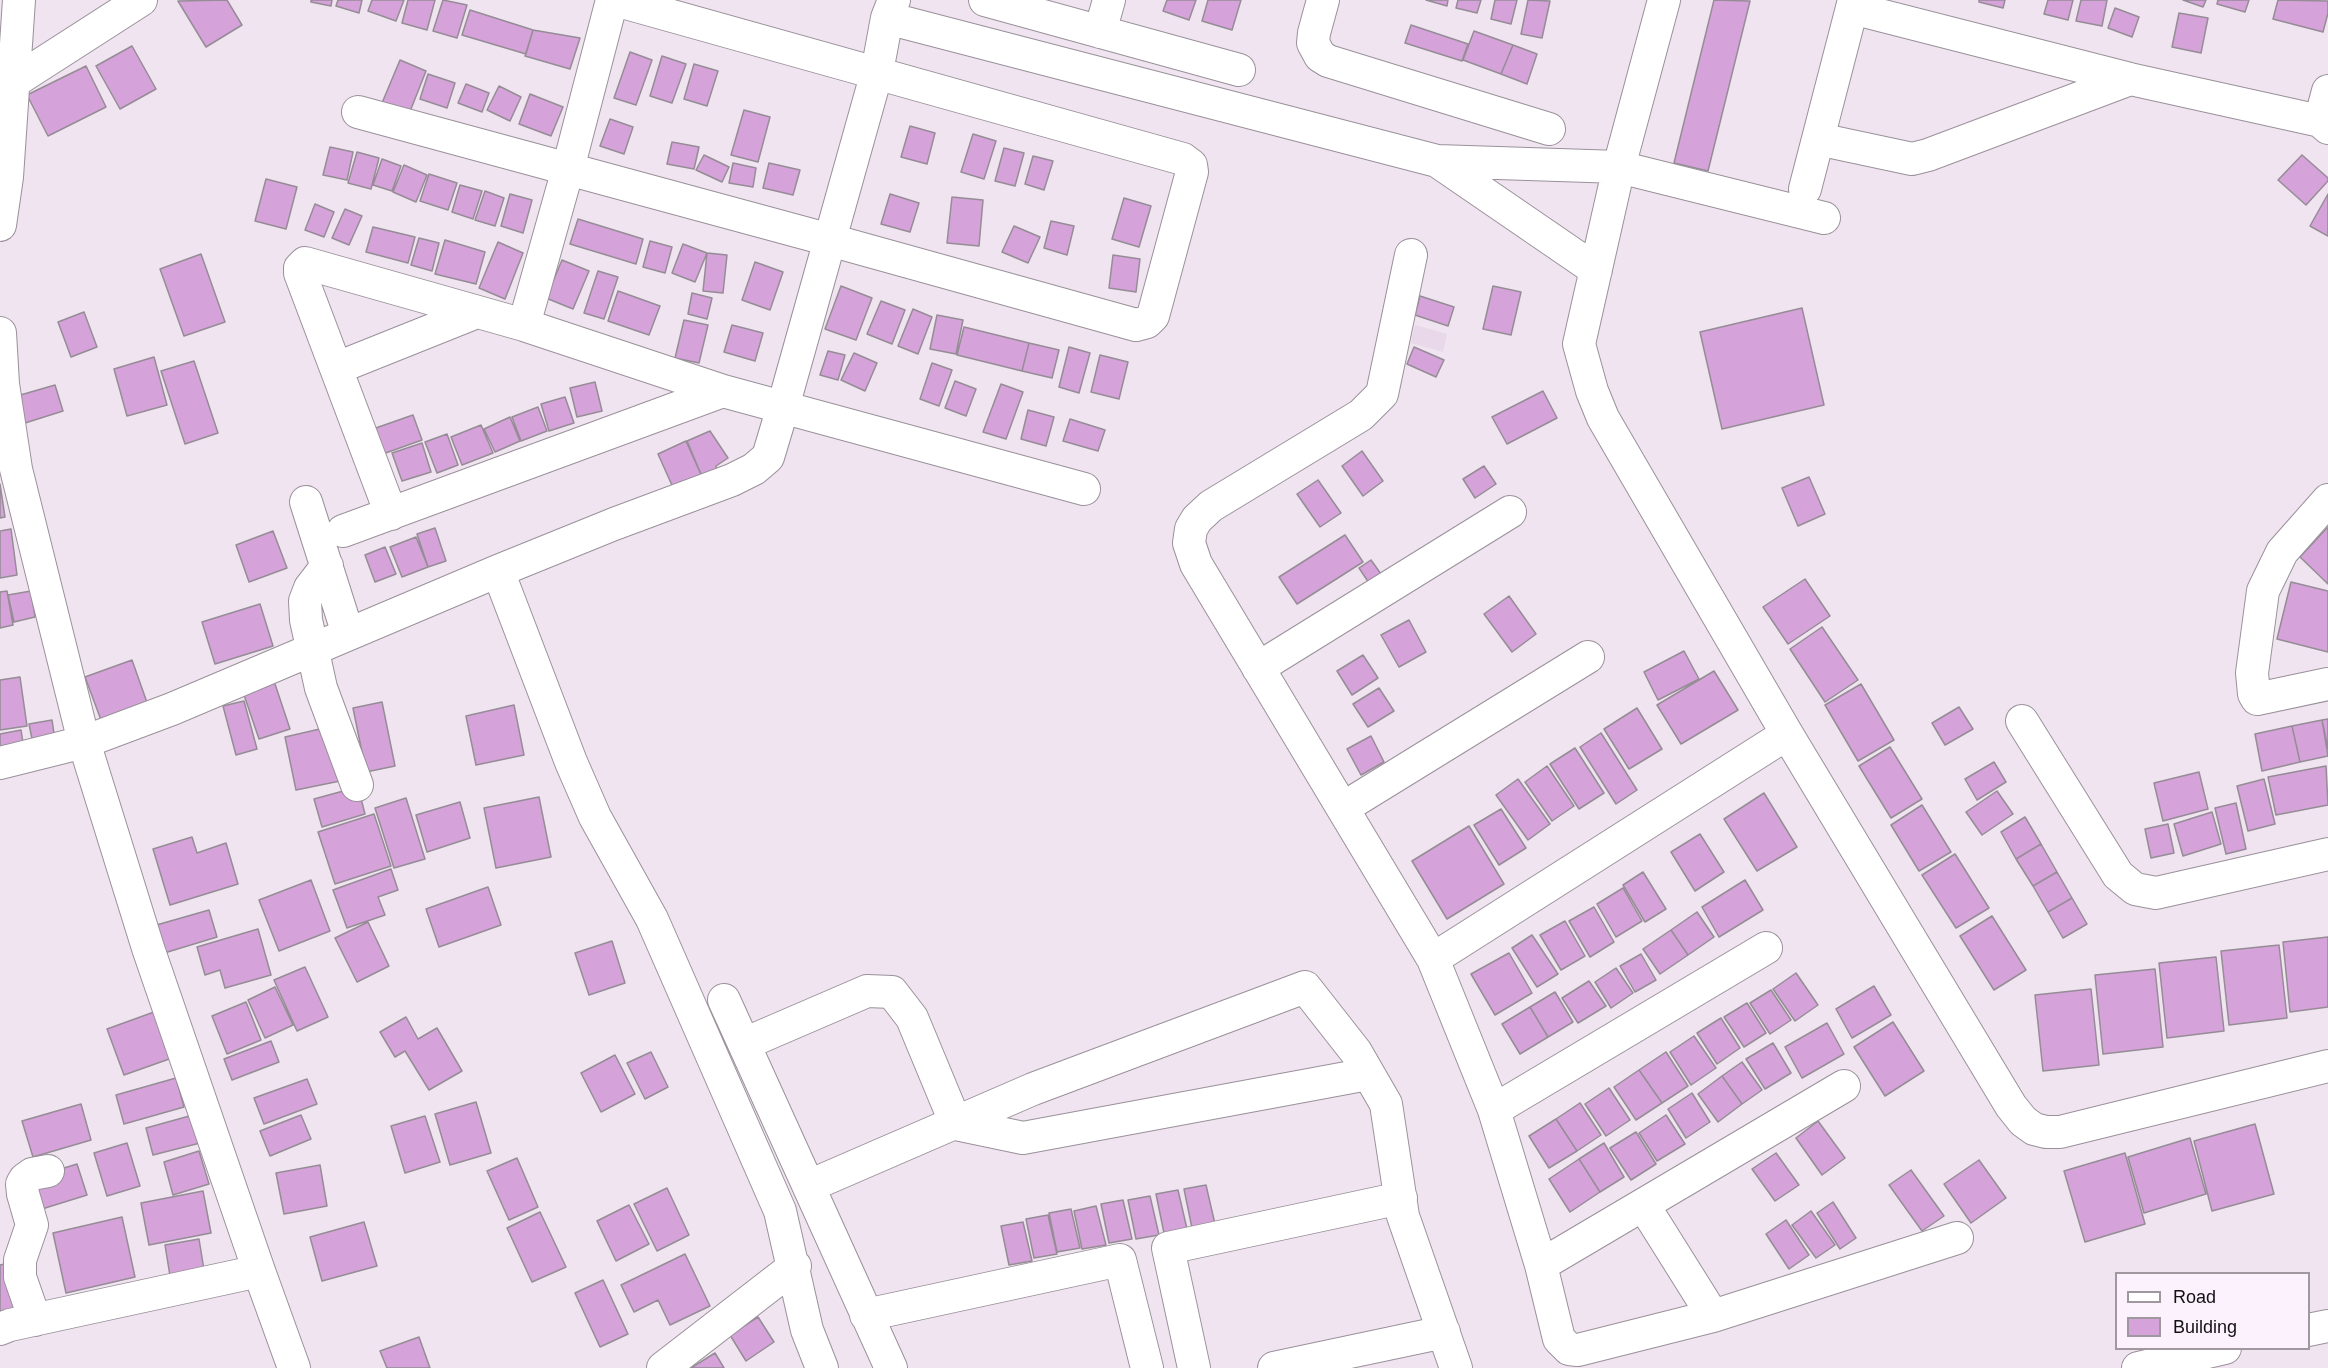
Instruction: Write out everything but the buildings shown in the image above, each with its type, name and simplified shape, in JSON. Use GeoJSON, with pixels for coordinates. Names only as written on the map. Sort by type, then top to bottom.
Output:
{"type":"FeatureCollection","features":[{"type":"Feature","properties":{"kind":"street"},"geometry":{"type":"LineString","coordinates":[[0,225],[7,177],[19,0]]}},
{"type":"Feature","properties":{"kind":"street"},"geometry":{"type":"LineString","coordinates":[[15,81],[141,0]]}},
{"type":"Feature","properties":{"kind":"street"},"geometry":{"type":"LineString","coordinates":[[358,112],[568,169],[830,240],[1136,325],[1147,322],[1152,316],[1192,172],[1191,165],[1183,159],[614,0],[568,169],[524,325]]}},
{"type":"Feature","properties":{"kind":"street"},"geometry":{"type":"LineString","coordinates":[[985,0],[1239,70]]}},
{"type":"Feature","properties":{"kind":"street"},"geometry":{"type":"LineString","coordinates":[[1100,32],[1109,0]]}},
{"type":"Feature","properties":{"kind":"street"},"geometry":{"type":"LineString","coordinates":[[1323,0],[1313,44],[1320,56],[1328,61],[1549,129]]}},
{"type":"Feature","properties":{"kind":"street"},"geometry":{"type":"LineString","coordinates":[[1664,0],[1619,167],[1579,344],[1592,391],[1603,418],[1787,734],[2011,1106],[2023,1121],[2034,1129],[2060,1132],[2328,1066]]}},
{"type":"Feature","properties":{"kind":"street"},"geometry":{"type":"LineString","coordinates":[[1804,189],[1853,4],[2130,79],[2324,125],[2328,91]]}},
{"type":"Feature","properties":{"kind":"street"},"geometry":{"type":"LineString","coordinates":[[0,763],[84,742],[172,709],[498,571],[732,480],[753,469],[768,457],[877,72],[891,9],[1437,161],[1619,167],[1824,218]]}},
{"type":"Feature","properties":{"kind":"street"},"geometry":{"type":"LineString","coordinates":[[1818,139],[1912,159],[2130,79]]}},
{"type":"Feature","properties":{"kind":"street"},"geometry":{"type":"LineString","coordinates":[[1437,161],[1596,270]]}},
{"type":"Feature","properties":{"kind":"street"},"geometry":{"type":"LineString","coordinates":[[1412,255],[1382,394],[1361,415],[1211,506],[1197,519],[1188,543],[1196,564],[1433,959],[1494,1110],[1541,1265],[1559,1339],[1569,1349],[1578,1350],[1713,1316],[1957,1238]]}},
{"type":"Feature","properties":{"kind":"street"},"geometry":{"type":"LineString","coordinates":[[391,514],[300,273],[300,268],[304,263],[524,325],[723,391],[1084,489]]}},
{"type":"Feature","properties":{"kind":"street"},"geometry":{"type":"LineString","coordinates":[[337,368],[477,312]]}},
{"type":"Feature","properties":{"kind":"street"},"geometry":{"type":"LineString","coordinates":[[0,333],[3,384],[16,469],[84,742],[148,948],[294,1368]]}},
{"type":"Feature","properties":{"kind":"street"},"geometry":{"type":"LineString","coordinates":[[343,531],[723,391]]}},
{"type":"Feature","properties":{"kind":"street"},"geometry":{"type":"LineString","coordinates":[[2328,500],[2282,552],[2263,591],[2252,674],[2254,694],[2258,699],[2328,684]]}},
{"type":"Feature","properties":{"kind":"street"},"geometry":{"type":"LineString","coordinates":[[306,502],[348,634]]}},
{"type":"Feature","properties":{"kind":"street"},"geometry":{"type":"LineString","coordinates":[[1258,668],[1510,512]]}},
{"type":"Feature","properties":{"kind":"street"},"geometry":{"type":"LineString","coordinates":[[327,566],[310,588],[305,601],[321,688],[357,785]]}},
{"type":"Feature","properties":{"kind":"street"},"geometry":{"type":"LineString","coordinates":[[498,571],[567,752],[595,817],[652,919],[780,1211],[795,1266],[807,1330],[822,1368]]}},
{"type":"Feature","properties":{"kind":"street"},"geometry":{"type":"LineString","coordinates":[[1343,808],[1588,657]]}},
{"type":"Feature","properties":{"kind":"street"},"geometry":{"type":"LineString","coordinates":[[2022,722],[2118,875],[2134,889],[2156,892],[2328,854]]}},
{"type":"Feature","properties":{"kind":"street"},"geometry":{"type":"LineString","coordinates":[[1433,959],[1787,734]]}},
{"type":"Feature","properties":{"kind":"street"},"geometry":{"type":"LineString","coordinates":[[1494,1110],[1766,948]]}},
{"type":"Feature","properties":{"kind":"street"},"geometry":{"type":"LineString","coordinates":[[808,1186],[1033,1089],[1305,987],[1356,1052],[1386,1104],[1403,1216],[1456,1368]]}},
{"type":"Feature","properties":{"kind":"street"},"geometry":{"type":"LineString","coordinates":[[744,1044],[867,991],[892,992],[912,1018],[956,1124]]}},
{"type":"Feature","properties":{"kind":"street"},"geometry":{"type":"LineString","coordinates":[[724,1000],[891,1368]]}},
{"type":"Feature","properties":{"kind":"street"},"geometry":{"type":"LineString","coordinates":[[956,1124],[1023,1138],[1368,1074]]}},
{"type":"Feature","properties":{"kind":"street"},"geometry":{"type":"LineString","coordinates":[[1541,1265],[1844,1086]]}},
{"type":"Feature","properties":{"kind":"street"},"geometry":{"type":"LineString","coordinates":[[35,1320],[20,1277],[20,1260],[32,1225],[22,1184],[32,1174],[48,1171]]}},
{"type":"Feature","properties":{"kind":"street"},"geometry":{"type":"LineString","coordinates":[[1194,1368],[1167,1248],[1401,1198]]}},
{"type":"Feature","properties":{"kind":"street"},"geometry":{"type":"LineString","coordinates":[[1644,1206],[1713,1316]]}},
{"type":"Feature","properties":{"kind":"street"},"geometry":{"type":"LineString","coordinates":[[866,1315],[1120,1260],[1147,1368]]}},
{"type":"Feature","properties":{"kind":"street"},"geometry":{"type":"LineString","coordinates":[[663,1368],[795,1266]]}},
{"type":"Feature","properties":{"kind":"street"},"geometry":{"type":"LineString","coordinates":[[0,1329],[259,1271]]}},
{"type":"Feature","properties":{"kind":"street"},"geometry":{"type":"LineString","coordinates":[[2310,1330],[2328,1326]]}},
{"type":"Feature","properties":{"kind":"street"},"geometry":{"type":"LineString","coordinates":[[1274,1368],[1444,1332]]}},
{"type":"Feature","properties":{"kind":"street"},"geometry":{"type":"LineString","coordinates":[[2138,1368],[2216,1350]]}},
{"type":"Feature","properties":{"kind":"shaded area"},"geometry":{"type":"Polygon","coordinates":[[[1415,325],[1447,334],[1443,352],[1411,343],[1415,325]]]}}]}
